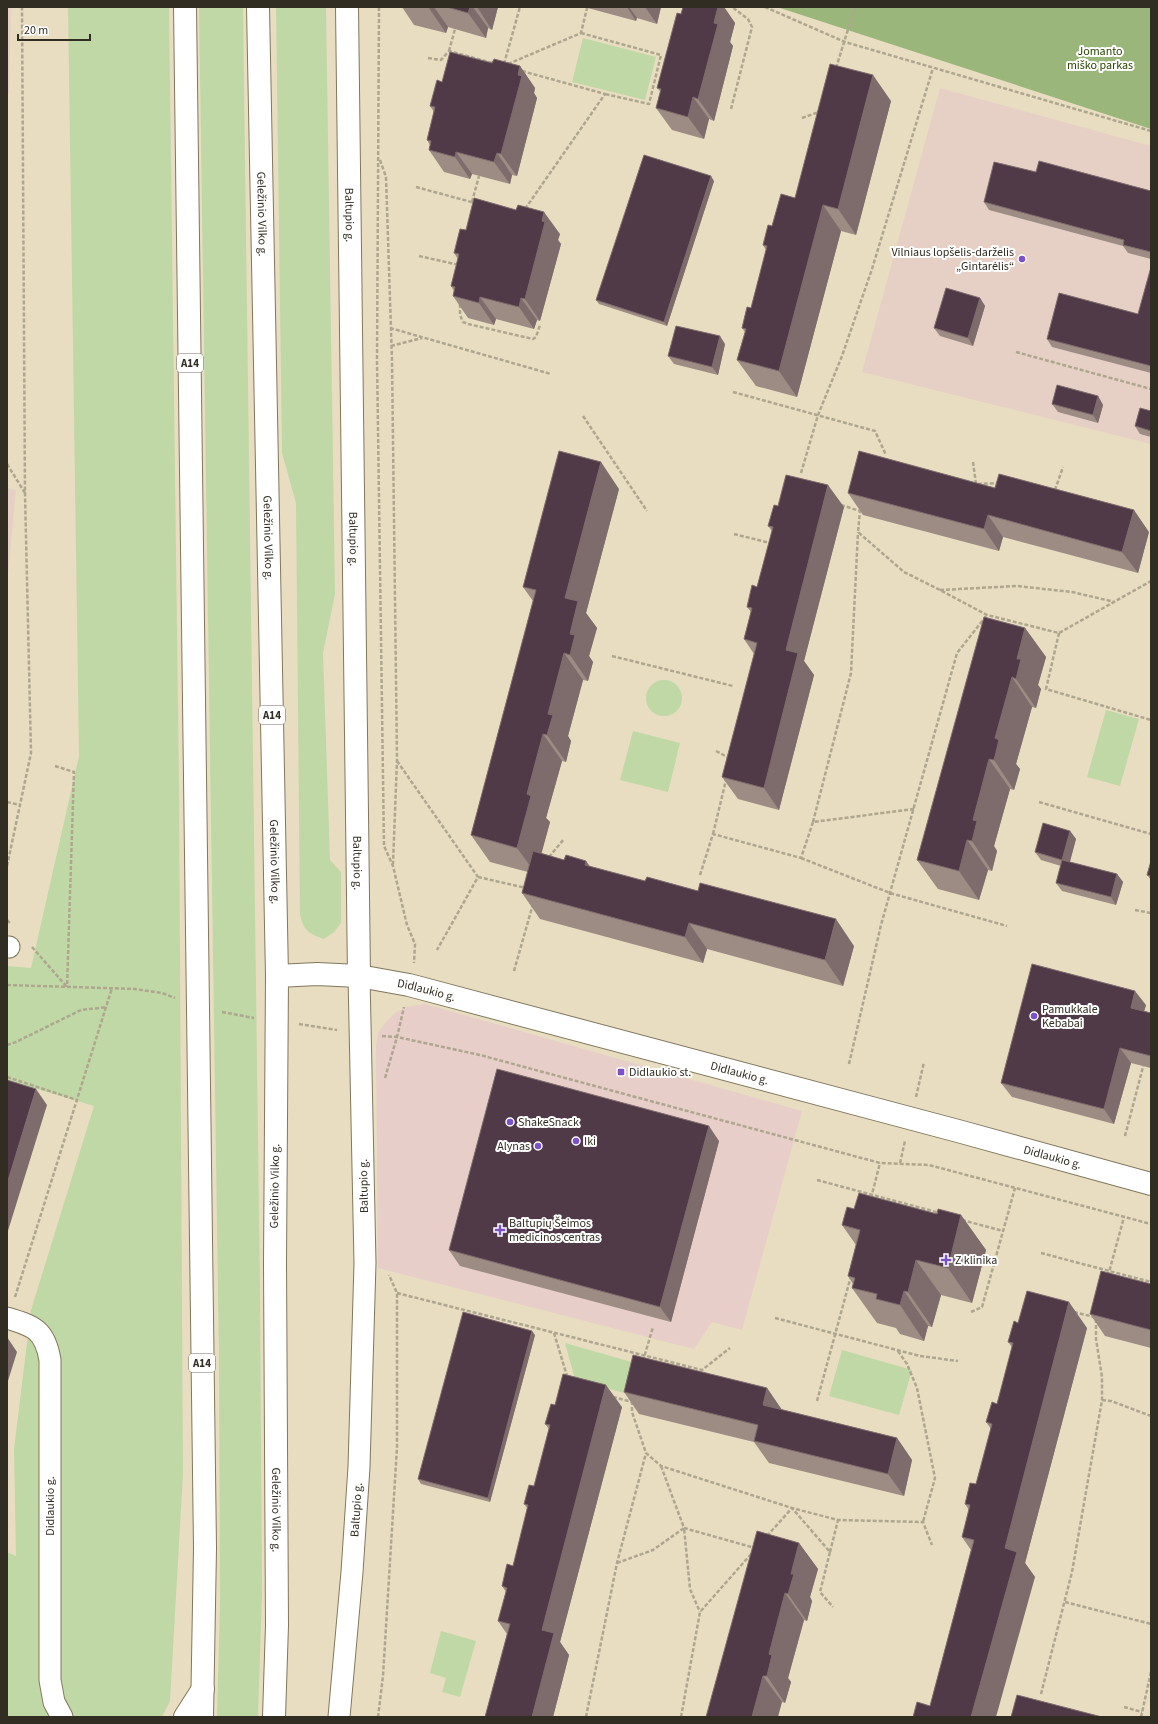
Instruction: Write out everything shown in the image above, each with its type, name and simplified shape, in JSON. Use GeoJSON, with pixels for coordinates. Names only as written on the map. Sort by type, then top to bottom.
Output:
{"type":"FeatureCollection","features":[{"type":"Feature","properties":{"kind":"main road","name":"A14"},"geometry":{"type":"LineString","coordinates":[[185,7],[204,1540],[202,1717]]}},
{"type":"Feature","properties":{"kind":"main road","name":"Geležinio Vilko g."},"geometry":{"type":"LineString","coordinates":[[258,7],[277,976],[275,1263],[277,1625],[274,1717]]}},
{"type":"Feature","properties":{"kind":"main road","name":"Baltupio g."},"geometry":{"type":"LineString","coordinates":[[347,7],[359,976]]}},
{"type":"Feature","properties":{"kind":"main road","name":"Didlaukio g."},"geometry":{"type":"LineString","coordinates":[[277,976],[317,974],[359,976],[416,987],[958,1131],[1151,1184]]}},
{"type":"Feature","properties":{"kind":"main road"},"geometry":{"type":"LineString","coordinates":[[185,1717],[203,1688]]}},
{"type":"Feature","properties":{"kind":"street","name":"Baltupio g."},"geometry":{"type":"LineString","coordinates":[[339,1717],[352,1572],[359,1459],[365,1263],[359,976]]}},
{"type":"Feature","properties":{"kind":"street","name":"Didlaukio g."},"geometry":{"type":"LineString","coordinates":[[8,1318],[30,1325],[40,1333],[48,1346],[50,1360],[50,1680],[54,1702],[62,1717]]}},
{"type":"Feature","properties":{"kind":"path"},"geometry":{"type":"LineString","coordinates":[[7,866],[31,754],[25,494],[22,7]]}},
{"type":"Feature","properties":{"kind":"path"},"geometry":{"type":"LineString","coordinates":[[379,7],[377,360],[384,846],[393,866],[407,925],[415,944]]}},
{"type":"Feature","properties":{"kind":"path"},"geometry":{"type":"LineString","coordinates":[[503,66],[520,7]]}},
{"type":"Feature","properties":{"kind":"path"},"geometry":{"type":"LineString","coordinates":[[731,109],[752,27],[748,19],[732,7]]}},
{"type":"Feature","properties":{"kind":"path"},"geometry":{"type":"LineString","coordinates":[[765,7],[845,42],[1151,132]]}},
{"type":"Feature","properties":{"kind":"path"},"geometry":{"type":"LineString","coordinates":[[836,70],[855,7]]}},
{"type":"Feature","properties":{"kind":"path"},"geometry":{"type":"LineString","coordinates":[[582,33],[588,8]]}},
{"type":"Feature","properties":{"kind":"path"},"geometry":{"type":"LineString","coordinates":[[428,58],[440,60],[449,51],[455,29]]}},
{"type":"Feature","properties":{"kind":"path"},"geometry":{"type":"LineString","coordinates":[[503,66],[582,33],[661,55],[667,54]]}},
{"type":"Feature","properties":{"kind":"path"},"geometry":{"type":"LineString","coordinates":[[449,51],[511,68]]}},
{"type":"Feature","properties":{"kind":"path"},"geometry":{"type":"LineString","coordinates":[[518,70],[605,94],[649,104],[661,55]]}},
{"type":"Feature","properties":{"kind":"path"},"geometry":{"type":"LineString","coordinates":[[801,473],[818,415],[842,356],[872,268],[933,68]]}},
{"type":"Feature","properties":{"kind":"path"},"geometry":{"type":"LineString","coordinates":[[521,215],[605,94]]}},
{"type":"Feature","properties":{"kind":"path"},"geometry":{"type":"LineString","coordinates":[[802,118],[822,111]]}},
{"type":"Feature","properties":{"kind":"path"},"geometry":{"type":"LineString","coordinates":[[379,158],[386,177],[391,346],[397,760],[393,866]]}},
{"type":"Feature","properties":{"kind":"path"},"geometry":{"type":"LineString","coordinates":[[472,202],[479,176]]}},
{"type":"Feature","properties":{"kind":"path"},"geometry":{"type":"LineString","coordinates":[[416,187],[479,204]]}},
{"type":"Feature","properties":{"kind":"path"},"geometry":{"type":"LineString","coordinates":[[419,256],[461,266]]}},
{"type":"Feature","properties":{"kind":"path"},"geometry":{"type":"LineString","coordinates":[[460,301],[460,315],[463,322],[468,324],[533,339],[536,337],[540,324]]}},
{"type":"Feature","properties":{"kind":"path"},"geometry":{"type":"LineString","coordinates":[[390,328],[551,374]]}},
{"type":"Feature","properties":{"kind":"path"},"geometry":{"type":"LineString","coordinates":[[391,346],[422,338]]}},
{"type":"Feature","properties":{"kind":"path"},"geometry":{"type":"LineString","coordinates":[[1016,352],[1151,389]]}},
{"type":"Feature","properties":{"kind":"path"},"geometry":{"type":"LineString","coordinates":[[733,392],[875,431],[886,455]]}},
{"type":"Feature","properties":{"kind":"path"},"geometry":{"type":"LineString","coordinates":[[583,416],[647,511]]}},
{"type":"Feature","properties":{"kind":"path"},"geometry":{"type":"LineString","coordinates":[[972,462],[976,484],[1006,482]]}},
{"type":"Feature","properties":{"kind":"path"},"geometry":{"type":"LineString","coordinates":[[7,464],[25,494]]}},
{"type":"Feature","properties":{"kind":"path"},"geometry":{"type":"LineString","coordinates":[[1048,489],[1055,491],[1063,467]]}},
{"type":"Feature","properties":{"kind":"path"},"geometry":{"type":"LineString","coordinates":[[801,858],[813,822],[851,673],[858,532],[862,504]]}},
{"type":"Feature","properties":{"kind":"path"},"geometry":{"type":"LineString","coordinates":[[839,505],[860,511]]}},
{"type":"Feature","properties":{"kind":"path"},"geometry":{"type":"LineString","coordinates":[[858,532],[904,572],[987,615],[1059,633],[1151,581]]}},
{"type":"Feature","properties":{"kind":"path"},"geometry":{"type":"LineString","coordinates":[[734,534],[770,543]]}},
{"type":"Feature","properties":{"kind":"path"},"geometry":{"type":"LineString","coordinates":[[940,590],[1016,586],[1072,592],[1115,602]]}},
{"type":"Feature","properties":{"kind":"path"},"geometry":{"type":"LineString","coordinates":[[849,1064],[881,925],[957,652],[987,615]]}},
{"type":"Feature","properties":{"kind":"path"},"geometry":{"type":"LineString","coordinates":[[1059,633],[1046,689],[1151,720]]}},
{"type":"Feature","properties":{"kind":"path"},"geometry":{"type":"LineString","coordinates":[[612,656],[733,686]]}},
{"type":"Feature","properties":{"kind":"path"},"geometry":{"type":"LineString","coordinates":[[716,751],[731,759]]}},
{"type":"Feature","properties":{"kind":"path"},"geometry":{"type":"LineString","coordinates":[[397,760],[478,877],[530,889]]}},
{"type":"Feature","properties":{"kind":"path"},"geometry":{"type":"LineString","coordinates":[[55,766],[74,772],[67,987]]}},
{"type":"Feature","properties":{"kind":"path"},"geometry":{"type":"LineString","coordinates":[[700,875],[713,834],[727,774]]}},
{"type":"Feature","properties":{"kind":"path"},"geometry":{"type":"LineString","coordinates":[[7,802],[20,805]]}},
{"type":"Feature","properties":{"kind":"path"},"geometry":{"type":"LineString","coordinates":[[1039,802],[1151,834]]}},
{"type":"Feature","properties":{"kind":"path"},"geometry":{"type":"LineString","coordinates":[[813,822],[914,809]]}},
{"type":"Feature","properties":{"kind":"path"},"geometry":{"type":"LineString","coordinates":[[713,834],[801,858],[890,893],[1007,926]]}},
{"type":"Feature","properties":{"kind":"path"},"geometry":{"type":"LineString","coordinates":[[549,858],[564,839]]}},
{"type":"Feature","properties":{"kind":"path"},"geometry":{"type":"LineString","coordinates":[[437,950],[478,877]]}},
{"type":"Feature","properties":{"kind":"path"},"geometry":{"type":"LineString","coordinates":[[514,971],[535,898]]}},
{"type":"Feature","properties":{"kind":"path"},"geometry":{"type":"LineString","coordinates":[[1135,910],[1151,913]]}},
{"type":"Feature","properties":{"kind":"path"},"geometry":{"type":"LineString","coordinates":[[7,920],[12,924]]}},
{"type":"Feature","properties":{"kind":"path"},"geometry":{"type":"LineString","coordinates":[[14,945],[67,987]]}},
{"type":"Feature","properties":{"kind":"path"},"geometry":{"type":"LineString","coordinates":[[7,985],[135,989],[162,993],[198,1008],[277,1021],[397,1037],[480,1055],[880,1163],[929,1165],[1151,1224]]}},
{"type":"Feature","properties":{"kind":"path"},"geometry":{"type":"LineString","coordinates":[[8,1318],[112,988]]}},
{"type":"Feature","properties":{"kind":"path"},"geometry":{"type":"LineString","coordinates":[[7,1045],[81,1010],[107,1007]]}},
{"type":"Feature","properties":{"kind":"path"},"geometry":{"type":"LineString","coordinates":[[1125,1136],[1145,1060]]}},
{"type":"Feature","properties":{"kind":"path"},"geometry":{"type":"LineString","coordinates":[[920,1081],[924,1062]]}},
{"type":"Feature","properties":{"kind":"path"},"geometry":{"type":"LineString","coordinates":[[7,1077],[77,1100]]}},
{"type":"Feature","properties":{"kind":"path"},"geometry":{"type":"LineString","coordinates":[[870,1201],[880,1163]]}},
{"type":"Feature","properties":{"kind":"path"},"geometry":{"type":"LineString","coordinates":[[817,1180],[943,1214]]}},
{"type":"Feature","properties":{"kind":"path"},"geometry":{"type":"LineString","coordinates":[[971,1312],[982,1307],[1015,1188]]}},
{"type":"Feature","properties":{"kind":"path"},"geometry":{"type":"LineString","coordinates":[[911,1212],[913,1206]]}},
{"type":"Feature","properties":{"kind":"path"},"geometry":{"type":"LineString","coordinates":[[1107,1278],[1124,1217]]}},
{"type":"Feature","properties":{"kind":"path"},"geometry":{"type":"LineString","coordinates":[[958,1218],[1004,1231]]}},
{"type":"Feature","properties":{"kind":"path"},"geometry":{"type":"LineString","coordinates":[[1041,1253],[1151,1282]]}},
{"type":"Feature","properties":{"kind":"path"},"geometry":{"type":"LineString","coordinates":[[378,1717],[383,1676],[397,1447],[398,1293],[388,1274]]}},
{"type":"Feature","properties":{"kind":"path"},"geometry":{"type":"LineString","coordinates":[[817,1401],[851,1275]]}},
{"type":"Feature","properties":{"kind":"path"},"geometry":{"type":"LineString","coordinates":[[398,1293],[702,1370],[730,1348]]}},
{"type":"Feature","properties":{"kind":"path"},"geometry":{"type":"LineString","coordinates":[[1066,1310],[1096,1318]]}},
{"type":"Feature","properties":{"kind":"path"},"geometry":{"type":"LineString","coordinates":[[1041,1694],[1072,1572],[1102,1400],[1102,1377],[1096,1339],[1096,1318],[1098,1311]]}},
{"type":"Feature","properties":{"kind":"path"},"geometry":{"type":"LineString","coordinates":[[776,1318],[898,1351],[920,1356],[958,1360]]}},
{"type":"Feature","properties":{"kind":"path"},"geometry":{"type":"LineString","coordinates":[[643,1362],[653,1327]]}},
{"type":"Feature","properties":{"kind":"path"},"geometry":{"type":"LineString","coordinates":[[554,1333],[567,1378]]}},
{"type":"Feature","properties":{"kind":"path"},"geometry":{"type":"LineString","coordinates":[[898,1351],[907,1364],[917,1388],[935,1478],[922,1522],[932,1545]]}},
{"type":"Feature","properties":{"kind":"path"},"geometry":{"type":"LineString","coordinates":[[634,1395],[632,1412],[646,1453],[661,1466],[792,1508],[838,1520],[922,1522]]}},
{"type":"Feature","properties":{"kind":"path"},"geometry":{"type":"LineString","coordinates":[[611,1396],[632,1402]]}},
{"type":"Feature","properties":{"kind":"path"},"geometry":{"type":"LineString","coordinates":[[1102,1400],[1111,1401],[1151,1416]]}},
{"type":"Feature","properties":{"kind":"path"},"geometry":{"type":"LineString","coordinates":[[586,1717],[617,1564],[646,1453]]}},
{"type":"Feature","properties":{"kind":"path"},"geometry":{"type":"LineString","coordinates":[[661,1466],[684,1528],[690,1589],[700,1612]]}},
{"type":"Feature","properties":{"kind":"path"},"geometry":{"type":"LineString","coordinates":[[766,1537],[792,1508]]}},
{"type":"Feature","properties":{"kind":"path"},"geometry":{"type":"LineString","coordinates":[[792,1508],[830,1552]]}},
{"type":"Feature","properties":{"kind":"path"},"geometry":{"type":"LineString","coordinates":[[833,1607],[820,1592],[838,1520]]}},
{"type":"Feature","properties":{"kind":"path"},"geometry":{"type":"LineString","coordinates":[[617,1564],[653,1550],[684,1528]]}},
{"type":"Feature","properties":{"kind":"path"},"geometry":{"type":"LineString","coordinates":[[681,1717],[700,1612],[756,1548],[684,1528]]}},
{"type":"Feature","properties":{"kind":"path"},"geometry":{"type":"LineString","coordinates":[[1065,1602],[1151,1624]]}},
{"type":"Feature","properties":{"kind":"path"},"geometry":{"type":"LineString","coordinates":[[1141,1717],[1151,1672]]}},
{"type":"Feature","properties":{"kind":"path"},"geometry":{"type":"LineString","coordinates":[[1124,1707],[1142,1712]]}},
{"type":"Feature","properties":{"kind":"shaded area"},"geometry":{"type":"Polygon","coordinates":[[[7,7],[11,7],[9,94],[7,94],[7,7]]]}},
{"type":"Feature","properties":{"kind":"shaded area","name":"Vilniaus lopšelis-darželis „Gintarėlis“"},"geometry":{"type":"Polygon","coordinates":[[[940,88],[1151,146],[1151,444],[862,372],[940,88]]]}},
{"type":"Feature","properties":{"kind":"shaded area"},"geometry":{"type":"Polygon","coordinates":[[[7,488],[16,490],[7,587],[7,488]]]}},
{"type":"Feature","properties":{"kind":"shaded area"},"geometry":{"type":"Polygon","coordinates":[[[425,1004],[802,1111],[742,1330],[712,1322],[694,1349],[378,1268],[376,1046],[378,1033],[395,1013],[406,1007],[425,1004]]]}},
{"type":"Feature","properties":{"kind":"green space"},"geometry":{"type":"Polygon","coordinates":[[[68,7],[169,7],[179,784],[183,1474],[170,1701],[162,1717],[7,1717],[7,1552],[16,1556],[14,1449],[31,1310],[94,1106],[7,1080],[7,966],[31,968],[79,756],[68,7]]]}},
{"type":"Feature","properties":{"kind":"green space"},"geometry":{"type":"Polygon","coordinates":[[[199,7],[243,7],[260,1286],[262,1594],[258,1717],[217,1717],[220,1602],[219,1360],[199,7]]]}},
{"type":"Feature","properties":{"kind":"green space"},"geometry":{"type":"Polygon","coordinates":[[[276,7],[326,7],[335,594],[323,653],[330,860],[341,872],[341,923],[334,932],[324,939],[314,935],[305,928],[300,915],[296,503],[282,453],[276,7]]]}},
{"type":"Feature","properties":{"kind":"green space","name":"Jomanto miško parkas"},"geometry":{"type":"Polygon","coordinates":[[[777,7],[1151,7],[1151,129],[777,7]]]}},
{"type":"Feature","properties":{"kind":"green space"},"geometry":{"type":"Polygon","coordinates":[[[583,38],[656,57],[645,100],[572,82],[583,38]]]}},
{"type":"Feature","properties":{"kind":"green space"},"geometry":{"type":"Polygon","coordinates":[[[668,680],[677,685],[681,691],[681,705],[677,711],[668,716],[660,716],[651,711],[647,705],[646,694],[651,685],[657,681],[668,680]]]}},
{"type":"Feature","properties":{"kind":"green space"},"geometry":{"type":"Polygon","coordinates":[[[1106,710],[1139,719],[1120,786],[1087,777],[1106,710]]]}},
{"type":"Feature","properties":{"kind":"green space"},"geometry":{"type":"Polygon","coordinates":[[[633,731],[680,743],[668,792],[620,780],[633,731]]]}},
{"type":"Feature","properties":{"kind":"green space"},"geometry":{"type":"Polygon","coordinates":[[[565,1343],[635,1363],[627,1394],[575,1379],[565,1343]]]}},
{"type":"Feature","properties":{"kind":"green space"},"geometry":{"type":"Polygon","coordinates":[[[842,1350],[912,1370],[899,1415],[829,1396],[842,1350]]]}},
{"type":"Feature","properties":{"kind":"green space"},"geometry":{"type":"Polygon","coordinates":[[[441,1631],[476,1641],[460,1697],[442,1692],[446,1678],[430,1673],[441,1631]]]}},
{"type":"Feature","properties":{"kind":"building"},"geometry":{"type":"Polygon","coordinates":[[[447,7],[470,7],[468,13],[447,7]]]}},
{"type":"Feature","properties":{"kind":"building"},"geometry":{"type":"Polygon","coordinates":[[[683,7],[718,7],[714,23],[718,24],[698,99],[693,97],[688,117],[656,108],[661,89],[657,88],[677,13],[681,14],[683,7]]]}},
{"type":"Feature","properties":{"kind":"building"},"geometry":{"type":"Polygon","coordinates":[[[450,52],[492,63],[494,59],[520,66],[518,75],[522,76],[501,154],[497,153],[494,162],[456,152],[455,157],[429,150],[431,141],[427,140],[435,107],[430,106],[437,80],[442,82],[450,52]]]}},
{"type":"Feature","properties":{"kind":"building"},"geometry":{"type":"Polygon","coordinates":[[[830,64],[873,75],[838,209],[823,205],[779,371],[737,360],[746,329],[742,328],[747,307],[751,308],[767,246],[763,245],[768,225],[772,226],[781,194],[795,198],[830,64]]]}},
{"type":"Feature","properties":{"kind":"building"},"geometry":{"type":"Polygon","coordinates":[[[644,155],[711,176],[664,322],[596,300],[644,155]]]}},
{"type":"Feature","properties":{"kind":"building"},"geometry":{"type":"Polygon","coordinates":[[[1039,161],[1151,191],[1151,252],[1123,245],[1124,240],[984,202],[994,162],[1036,172],[1039,161]]]}},
{"type":"Feature","properties":{"kind":"building"},"geometry":{"type":"Polygon","coordinates":[[[474,198],[516,210],[518,205],[544,212],[542,221],[545,222],[525,299],[521,298],[519,307],[480,297],[479,303],[453,296],[455,287],[451,286],[459,254],[454,253],[460,229],[466,230],[474,198]]]}},
{"type":"Feature","properties":{"kind":"building"},"geometry":{"type":"Polygon","coordinates":[[[1151,267],[1151,366],[1047,339],[1059,293],[1138,314],[1151,267]]]}},
{"type":"Feature","properties":{"kind":"building"},"geometry":{"type":"Polygon","coordinates":[[[946,288],[980,298],[968,338],[934,328],[946,288]]]}},
{"type":"Feature","properties":{"kind":"building"},"geometry":{"type":"Polygon","coordinates":[[[676,326],[720,336],[712,367],[668,356],[676,326]]]}},
{"type":"Feature","properties":{"kind":"building"},"geometry":{"type":"Polygon","coordinates":[[[1057,385],[1098,396],[1093,415],[1052,404],[1057,385]]]}},
{"type":"Feature","properties":{"kind":"building"},"geometry":{"type":"Polygon","coordinates":[[[1140,408],[1151,411],[1151,431],[1135,426],[1140,408]]]}},
{"type":"Feature","properties":{"kind":"building"},"geometry":{"type":"Polygon","coordinates":[[[559,451],[601,462],[565,598],[578,601],[570,634],[575,635],[570,655],[564,653],[548,714],[553,715],[547,735],[543,734],[527,794],[531,796],[517,848],[471,835],[536,590],[523,587],[559,451]]]}},
{"type":"Feature","properties":{"kind":"building"},"geometry":{"type":"Polygon","coordinates":[[[859,451],[995,488],[999,474],[1134,510],[1122,552],[988,515],[984,529],[848,493],[859,451]]]}},
{"type":"Feature","properties":{"kind":"building"},"geometry":{"type":"Polygon","coordinates":[[[786,475],[828,485],[786,650],[798,653],[764,788],[722,777],[757,643],[744,639],[752,608],[747,607],[752,585],[757,587],[773,527],[768,526],[774,505],[778,506],[786,475]]]}},
{"type":"Feature","properties":{"kind":"building"},"geometry":{"type":"Polygon","coordinates":[[[984,617],[1025,628],[1017,659],[1021,659],[1016,679],[1012,677],[995,738],[999,740],[994,760],[989,759],[973,820],[977,821],[972,841],[967,840],[959,871],[917,860],[984,617]]]}},
{"type":"Feature","properties":{"kind":"building"},"geometry":{"type":"Polygon","coordinates":[[[1043,823],[1070,831],[1062,860],[1035,852],[1043,823]]]}},
{"type":"Feature","properties":{"kind":"building"},"geometry":{"type":"Polygon","coordinates":[[[533,851],[564,860],[566,855],[586,861],[585,865],[645,881],[647,877],[698,891],[700,883],[836,919],[825,960],[689,923],[685,937],[522,893],[533,851]]]}},
{"type":"Feature","properties":{"kind":"building"},"geometry":{"type":"Polygon","coordinates":[[[1062,860],[1117,874],[1111,897],[1056,883],[1062,860]]]}},
{"type":"Feature","properties":{"kind":"building"},"geometry":{"type":"Polygon","coordinates":[[[1151,861],[1151,876],[1147,875],[1151,861]]]}},
{"type":"Feature","properties":{"kind":"building"},"geometry":{"type":"Polygon","coordinates":[[[1032,964],[1135,991],[1131,1008],[1151,1013],[1151,1056],[1120,1048],[1104,1109],[1001,1083],[1032,964]]]}},
{"type":"Feature","properties":{"kind":"building"},"geometry":{"type":"Polygon","coordinates":[[[497,1069],[709,1126],[660,1307],[449,1250],[497,1069]]]}},
{"type":"Feature","properties":{"kind":"building"},"geometry":{"type":"Polygon","coordinates":[[[7,1080],[36,1089],[7,1184],[7,1080]]]}},
{"type":"Feature","properties":{"kind":"building"},"geometry":{"type":"Polygon","coordinates":[[[859,1193],[937,1214],[938,1209],[961,1215],[948,1268],[916,1260],[908,1292],[904,1291],[900,1305],[876,1299],[877,1294],[852,1288],[855,1278],[848,1276],[860,1230],[842,1225],[847,1207],[854,1209],[859,1193]]]}},
{"type":"Feature","properties":{"kind":"building"},"geometry":{"type":"Polygon","coordinates":[[[1101,1271],[1151,1284],[1151,1330],[1090,1314],[1101,1271]]]}},
{"type":"Feature","properties":{"kind":"building"},"geometry":{"type":"Polygon","coordinates":[[[1027,1291],[1069,1302],[1005,1548],[1017,1552],[971,1717],[913,1717],[917,1702],[930,1706],[974,1540],[962,1537],[970,1505],[965,1504],[970,1483],[976,1484],[992,1424],[986,1422],[992,1402],[997,1404],[1013,1343],[1008,1342],[1014,1321],[1018,1323],[1027,1291]]]}},
{"type":"Feature","properties":{"kind":"building"},"geometry":{"type":"Polygon","coordinates":[[[463,1312],[532,1331],[488,1498],[418,1479],[463,1312]]]}},
{"type":"Feature","properties":{"kind":"building"},"geometry":{"type":"Polygon","coordinates":[[[633,1355],[767,1388],[763,1405],[897,1438],[888,1474],[754,1441],[758,1425],[624,1392],[633,1355]]]}},
{"type":"Feature","properties":{"kind":"building"},"geometry":{"type":"Polygon","coordinates":[[[563,1374],[606,1385],[542,1630],[554,1633],[532,1717],[485,1717],[510,1624],[498,1621],[507,1588],[502,1586],[507,1564],[513,1566],[528,1505],[524,1504],[529,1485],[534,1486],[550,1425],[545,1424],[551,1404],[555,1405],[563,1374]]]}},
{"type":"Feature","properties":{"kind":"building"},"geometry":{"type":"Polygon","coordinates":[[[757,1531],[799,1543],[791,1574],[794,1574],[788,1594],[785,1593],[769,1654],[772,1655],[767,1676],[763,1676],[752,1717],[706,1717],[757,1531]]]}},
{"type":"Feature","properties":{"kind":"building"},"geometry":{"type":"Polygon","coordinates":[[[1017,1695],[1102,1717],[1011,1717],[1017,1695]]]}},
{"type":"Feature","properties":{"kind":"place","name":"Vilniaus lopšelis-darželis „Gintarėlis“"},"geometry":{"type":"Point","coordinates":[1022,259]}},
{"type":"Feature","properties":{"kind":"place","name":"Pamukkale Kebabai"},"geometry":{"type":"Point","coordinates":[1034,1016]}},
{"type":"Feature","properties":{"kind":"place","name":"Didlaukio st."},"geometry":{"type":"Point","coordinates":[621,1072]}},
{"type":"Feature","properties":{"kind":"place","name":"ShakeSnack"},"geometry":{"type":"Point","coordinates":[510,1122]}},
{"type":"Feature","properties":{"kind":"place","name":"Iki"},"geometry":{"type":"Point","coordinates":[576,1141]}},
{"type":"Feature","properties":{"kind":"place","name":"Alynas"},"geometry":{"type":"Point","coordinates":[538,1146]}},
{"type":"Feature","properties":{"kind":"place","name":"Baltupių Šeimos medicinos centras"},"geometry":{"type":"Point","coordinates":[500,1230]}},
{"type":"Feature","properties":{"kind":"place","name":"Z klinika"},"geometry":{"type":"Point","coordinates":[946,1260]}}]}
